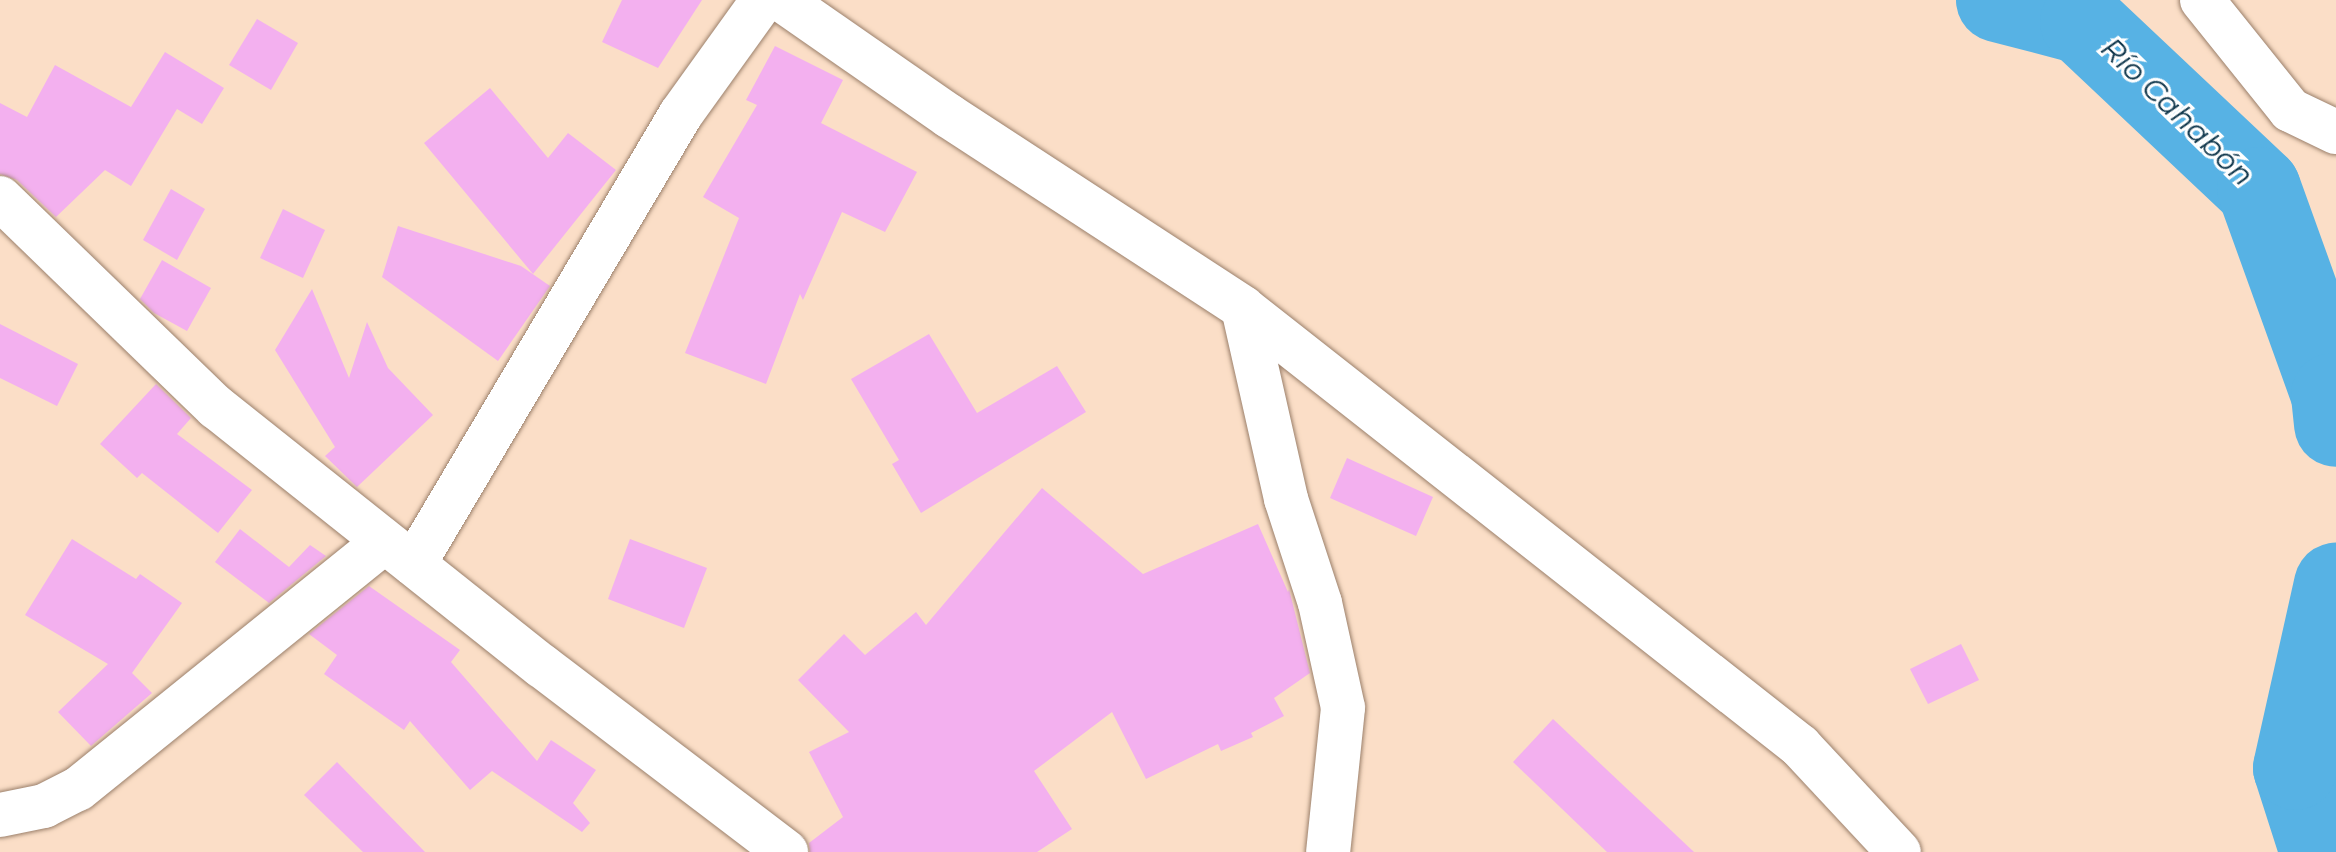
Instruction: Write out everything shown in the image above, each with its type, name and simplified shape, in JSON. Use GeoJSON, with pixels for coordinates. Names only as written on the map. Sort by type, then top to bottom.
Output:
{"type":"FeatureCollection","features":[{"type":"Feature","properties":{"kind":"street"},"geometry":{"type":"LineString","coordinates":[[0,815],[44,806],[78,789],[399,553],[681,114],[763,0]]}},
{"type":"Feature","properties":{"kind":"street"},"geometry":{"type":"LineString","coordinates":[[782,0],[949,116],[1243,308],[1800,746],[1899,852]]}},
{"type":"Feature","properties":{"kind":"street"},"geometry":{"type":"LineString","coordinates":[[2202,0],[2290,110],[2336,132]]}},
{"type":"Feature","properties":{"kind":"street"},"geometry":{"type":"LineString","coordinates":[[0,198],[216,407],[399,553],[786,852]]}},
{"type":"Feature","properties":{"kind":"street"},"geometry":{"type":"LineString","coordinates":[[1243,308],[1286,499],[1320,603],[1343,708],[1328,852]]}},
{"type":"Feature","properties":{"kind":"building"},"geometry":{"type":"Polygon","coordinates":[[[622,0],[702,0],[658,68],[602,42],[622,0]]]}},
{"type":"Feature","properties":{"kind":"building"},"geometry":{"type":"Polygon","coordinates":[[[257,19],[298,43],[271,90],[229,65],[257,19]]]}},
{"type":"Feature","properties":{"kind":"building"},"geometry":{"type":"Polygon","coordinates":[[[775,46],[843,80],[821,123],[917,172],[885,232],[842,212],[803,300],[800,294],[766,384],[685,353],[739,218],[703,197],[757,105],[746,100],[775,46]]]}},
{"type":"Feature","properties":{"kind":"building"},"geometry":{"type":"Polygon","coordinates":[[[165,52],[224,88],[202,124],[177,109],[131,186],[105,170],[56,217],[17,180],[0,174],[0,103],[27,117],[55,65],[131,107],[165,52]]]}},
{"type":"Feature","properties":{"kind":"building"},"geometry":{"type":"Polygon","coordinates":[[[490,88],[548,158],[568,133],[616,170],[533,274],[424,143],[490,88]]]}},
{"type":"Feature","properties":{"kind":"building"},"geometry":{"type":"Polygon","coordinates":[[[171,189],[205,209],[177,260],[143,240],[171,189]]]}},
{"type":"Feature","properties":{"kind":"building"},"geometry":{"type":"Polygon","coordinates":[[[283,209],[325,230],[303,278],[260,258],[283,209]]]}},
{"type":"Feature","properties":{"kind":"building"},"geometry":{"type":"Polygon","coordinates":[[[398,226],[521,266],[550,286],[498,361],[382,277],[398,226]]]}},
{"type":"Feature","properties":{"kind":"building"},"geometry":{"type":"Polygon","coordinates":[[[162,260],[211,288],[187,331],[154,313],[140,299],[162,260]]]}},
{"type":"Feature","properties":{"kind":"building"},"geometry":{"type":"Polygon","coordinates":[[[312,289],[349,378],[367,322],[388,368],[433,415],[357,487],[325,456],[335,447],[275,350],[312,289]]]}},
{"type":"Feature","properties":{"kind":"building"},"geometry":{"type":"Polygon","coordinates":[[[0,324],[78,364],[57,406],[0,378],[0,324]]]}},
{"type":"Feature","properties":{"kind":"building"},"geometry":{"type":"Polygon","coordinates":[[[929,334],[977,413],[1057,366],[1086,412],[921,513],[892,464],[899,460],[851,379],[929,334]]]}},
{"type":"Feature","properties":{"kind":"building"},"geometry":{"type":"Polygon","coordinates":[[[156,384],[191,418],[177,434],[252,490],[218,533],[142,473],[137,478],[100,444],[156,384]]]}},
{"type":"Feature","properties":{"kind":"building"},"geometry":{"type":"Polygon","coordinates":[[[1347,458],[1433,497],[1416,536],[1330,498],[1347,458]]]}},
{"type":"Feature","properties":{"kind":"building"},"geometry":{"type":"Polygon","coordinates":[[[1042,488],[1143,574],[1258,524],[1288,592],[1289,589],[1310,673],[1274,698],[1284,716],[1251,733],[1253,737],[1221,751],[1218,744],[1146,779],[1112,712],[1034,771],[1072,829],[1037,852],[810,852],[809,843],[843,817],[809,752],[849,732],[798,680],[844,634],[865,655],[916,612],[926,625],[1042,488]]]}},
{"type":"Feature","properties":{"kind":"building"},"geometry":{"type":"Polygon","coordinates":[[[240,529],[289,567],[310,545],[326,556],[269,603],[215,562],[240,529]]]}},
{"type":"Feature","properties":{"kind":"building"},"geometry":{"type":"Polygon","coordinates":[[[72,539],[136,579],[140,574],[182,603],[132,673],[152,693],[91,746],[58,712],[108,664],[25,615],[72,539]]]}},
{"type":"Feature","properties":{"kind":"building"},"geometry":{"type":"Polygon","coordinates":[[[630,539],[707,568],[684,628],[608,599],[630,539]]]}},
{"type":"Feature","properties":{"kind":"building"},"geometry":{"type":"Polygon","coordinates":[[[369,586],[460,650],[451,662],[537,761],[551,740],[596,770],[573,803],[590,823],[582,832],[492,771],[470,790],[410,721],[404,730],[324,674],[337,655],[309,634],[369,586]]]}},
{"type":"Feature","properties":{"kind":"building"},"geometry":{"type":"Polygon","coordinates":[[[1961,644],[1979,680],[1928,704],[1910,669],[1961,644]]]}},
{"type":"Feature","properties":{"kind":"building"},"geometry":{"type":"Polygon","coordinates":[[[1553,719],[1694,852],[1607,852],[1513,762],[1553,719]]]}},
{"type":"Feature","properties":{"kind":"building"},"geometry":{"type":"Polygon","coordinates":[[[337,762],[425,852],[363,852],[304,795],[337,762]]]}},
{"type":"Feature","properties":{"kind":"waterway","name":"Río Cahabón"},"geometry":{"type":"LineString","coordinates":[[1998,0],[2082,22],[2259,189],[2333,395],[2336,425]]}},
{"type":"Feature","properties":{"kind":"waterway","name":"Río Cahabón"},"geometry":{"type":"LineString","coordinates":[[2322,852],[2295,768],[2336,585]]}}]}
